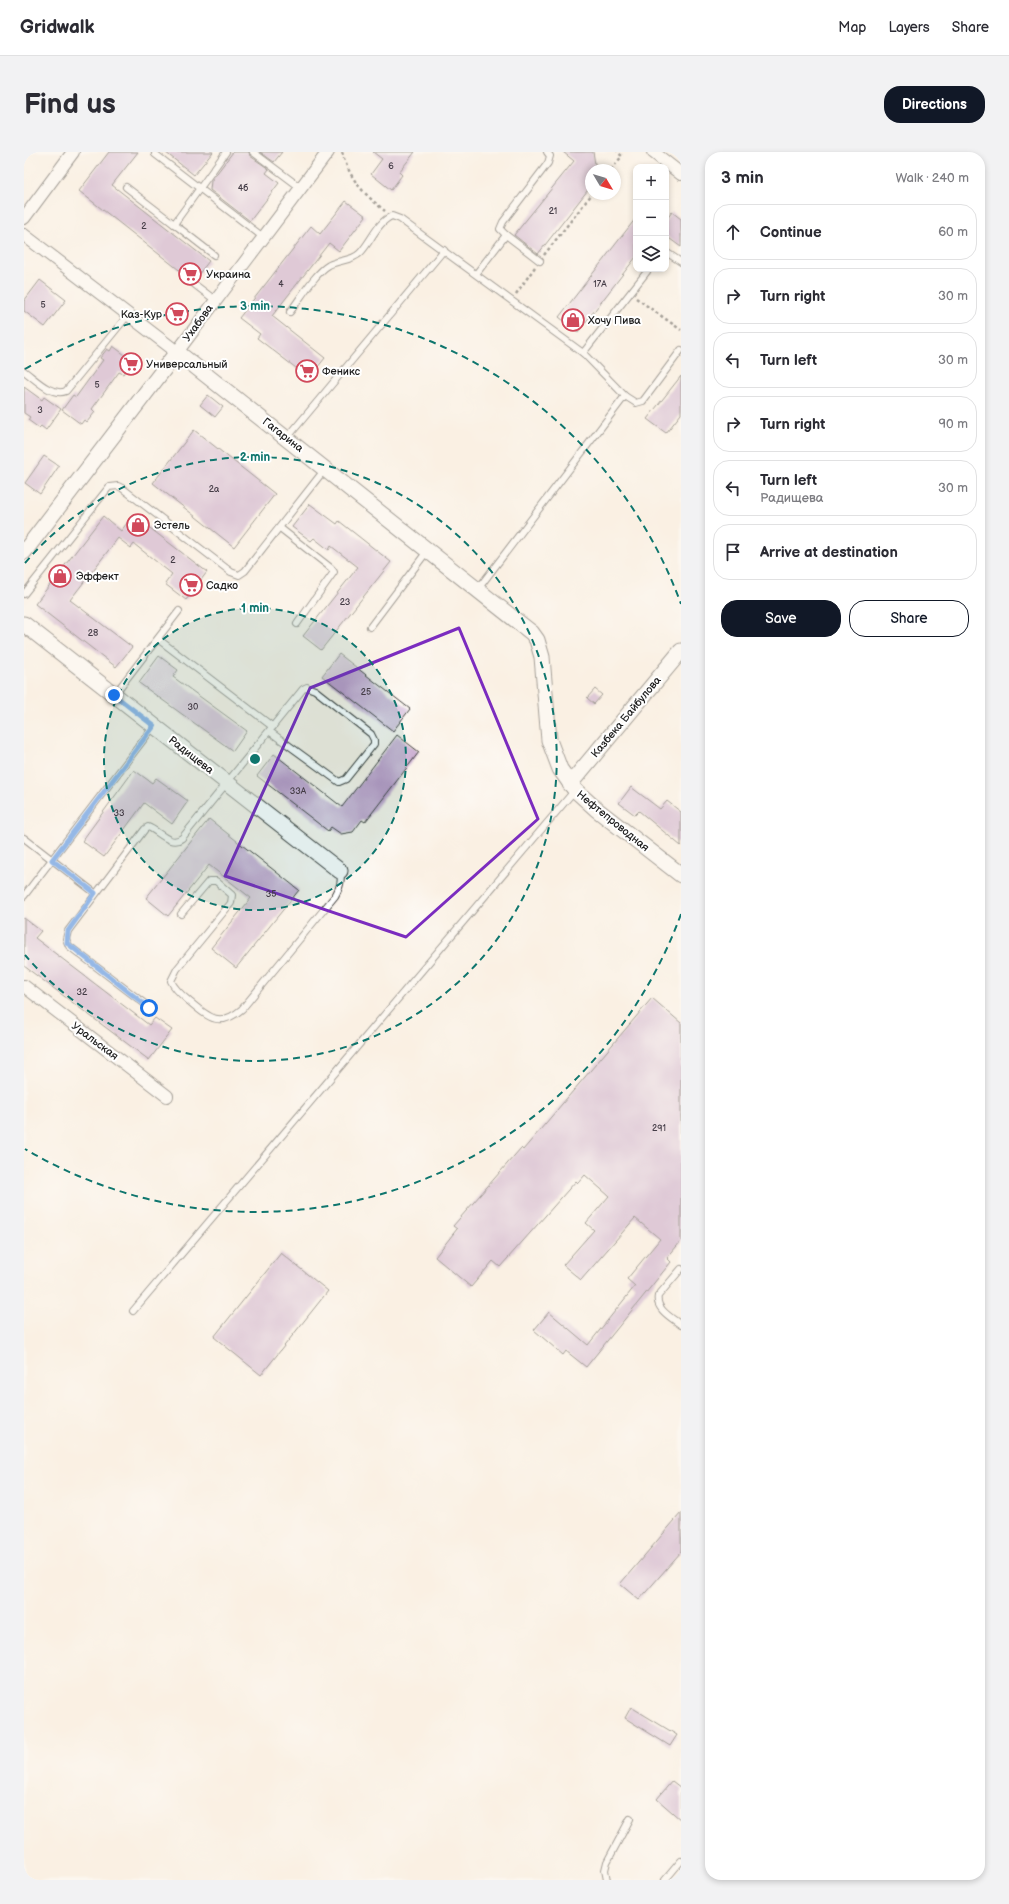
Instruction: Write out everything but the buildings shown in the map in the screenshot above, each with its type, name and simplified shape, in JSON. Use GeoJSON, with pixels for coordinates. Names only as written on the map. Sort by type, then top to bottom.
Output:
{"type":"FeatureCollection","features":[{"type":"Feature","properties":{"kind":"street"},"geometry":{"type":"LineString","coordinates":[[24,218],[73,152]]}},
{"type":"Feature","properties":{"kind":"street","name":"Ухабова"},"geometry":{"type":"LineString","coordinates":[[24,552],[328,152]]}},
{"type":"Feature","properties":{"kind":"street"},"geometry":{"type":"LineString","coordinates":[[653,152],[681,174]]}},
{"type":"Feature","properties":{"kind":"street","name":"Гагарина"},"geometry":{"type":"LineString","coordinates":[[24,235],[177,352],[526,626],[537,640]]}},
{"type":"Feature","properties":{"kind":"street","name":"Радищева"},"geometry":{"type":"LineString","coordinates":[[24,624],[340,870]]}},
{"type":"Feature","properties":{"kind":"street","name":"Нефтепроводная"},"geometry":{"type":"LineString","coordinates":[[537,640],[542,657],[549,740],[560,769],[573,787],[596,810],[681,875]]}},
{"type":"Feature","properties":{"kind":"street","name":"Казбека Байбулова"},"geometry":{"type":"LineString","coordinates":[[573,787],[681,651]]}},
{"type":"Feature","properties":{"kind":"street","name":"Уральская"},"geometry":{"type":"LineString","coordinates":[[24,986],[167,1096]]}},
{"type":"Feature","properties":{"kind":"lane"},"geometry":{"type":"LineString","coordinates":[[174,224],[226,152]]}},
{"type":"Feature","properties":{"kind":"lane"},"geometry":{"type":"LineString","coordinates":[[253,152],[301,188]]}},
{"type":"Feature","properties":{"kind":"lane"},"geometry":{"type":"LineString","coordinates":[[540,261],[500,229],[501,225],[548,163],[550,156],[548,152]]}},
{"type":"Feature","properties":{"kind":"lane"},"geometry":{"type":"LineString","coordinates":[[155,154],[263,237]]}},
{"type":"Feature","properties":{"kind":"lane"},"geometry":{"type":"LineString","coordinates":[[126,188],[214,255]]}},
{"type":"Feature","properties":{"kind":"lane"},"geometry":{"type":"LineString","coordinates":[[290,312],[322,271],[330,264],[355,257],[360,253],[385,220],[392,216],[400,219],[444,250],[583,353],[625,396],[636,403],[643,401],[681,350]]}},
{"type":"Feature","properties":{"kind":"lane"},"geometry":{"type":"LineString","coordinates":[[476,274],[506,235]]}},
{"type":"Feature","properties":{"kind":"lane"},"geometry":{"type":"LineString","coordinates":[[287,438],[444,250]]}},
{"type":"Feature","properties":{"kind":"lane"},"geometry":{"type":"LineString","coordinates":[[669,254],[681,262]]}},
{"type":"Feature","properties":{"kind":"lane"},"geometry":{"type":"LineString","coordinates":[[583,353],[646,272]]}},
{"type":"Feature","properties":{"kind":"lane"},"geometry":{"type":"LineString","coordinates":[[190,281],[215,300]]}},
{"type":"Feature","properties":{"kind":"lane"},"geometry":{"type":"LineString","coordinates":[[24,371],[57,393],[66,391],[128,315]]}},
{"type":"Feature","properties":{"kind":"lane"},"geometry":{"type":"LineString","coordinates":[[478,589],[625,396]]}},
{"type":"Feature","properties":{"kind":"lane"},"geometry":{"type":"LineString","coordinates":[[24,594],[105,491],[114,486],[122,488],[235,574],[242,574],[280,528],[325,469]]}},
{"type":"Feature","properties":{"kind":"lane"},"geometry":{"type":"LineString","coordinates":[[280,528],[334,572],[296,624]]}},
{"type":"Feature","properties":{"kind":"lane"},"geometry":{"type":"LineString","coordinates":[[370,627],[428,550]]}},
{"type":"Feature","properties":{"kind":"lane"},"geometry":{"type":"LineString","coordinates":[[114,695],[179,611]]}},
{"type":"Feature","properties":{"kind":"lane"},"geometry":{"type":"LineString","coordinates":[[149,1008],[67,943],[68,931],[95,893],[145,829],[148,827],[171,842],[177,842],[271,729],[300,692],[307,687],[314,690],[371,734],[374,744],[346,779],[338,782],[271,729],[158,639]]}},
{"type":"Feature","properties":{"kind":"lane"},"geometry":{"type":"LineString","coordinates":[[24,896],[154,726]]}},
{"type":"Feature","properties":{"kind":"lane"},"geometry":{"type":"LineString","coordinates":[[133,1312],[573,787]]}},
{"type":"Feature","properties":{"kind":"lane"},"geometry":{"type":"LineString","coordinates":[[24,838],[95,893]]}},
{"type":"Feature","properties":{"kind":"lane"},"geometry":{"type":"LineString","coordinates":[[181,914],[208,881],[216,881],[232,895],[231,902],[177,970],[171,981],[178,992],[209,1018],[220,1020],[228,1019],[242,1009],[335,896],[342,879],[340,870]]}},
{"type":"Feature","properties":{"kind":"lane"},"geometry":{"type":"LineString","coordinates":[[681,1268],[658,1296],[657,1301],[659,1306],[681,1325]]}},
{"type":"Feature","properties":{"kind":"lane"},"geometry":{"type":"LineString","coordinates":[[607,1880],[605,1870],[607,1862],[630,1819]]}},
{"type":"Feature","properties":{"kind":"lane"},"geometry":{"type":"LineString","coordinates":[[665,1880],[681,1861]]}},
{"type":"Feature","properties":{"kind":"path"},"geometry":{"type":"LineString","coordinates":[[342,152],[356,184],[368,198],[392,216]]}},
{"type":"Feature","properties":{"kind":"path"},"geometry":{"type":"LineString","coordinates":[[616,164],[622,156],[617,152]]}},
{"type":"Feature","properties":{"kind":"path"},"geometry":{"type":"LineString","coordinates":[[511,300],[587,200]]}},
{"type":"Feature","properties":{"kind":"path"},"geometry":{"type":"LineString","coordinates":[[629,293],[681,330]]}},
{"type":"Feature","properties":{"kind":"highlighted area"},"geometry":{"type":"Polygon","coordinates":[[[459,628],[538,819],[406,937],[225,876],[310,688],[459,628]]]}},
{"type":"Feature","properties":{"kind":"place","name":"Украина"},"geometry":{"type":"Point","coordinates":[190,274]}},
{"type":"Feature","properties":{"kind":"place","name":"Каз-Кур"},"geometry":{"type":"Point","coordinates":[177,314]}},
{"type":"Feature","properties":{"kind":"place","name":"Хочу Пива"},"geometry":{"type":"Point","coordinates":[573,320]}},
{"type":"Feature","properties":{"kind":"place","name":"Универсальный"},"geometry":{"type":"Point","coordinates":[131,364]}},
{"type":"Feature","properties":{"kind":"place","name":"Феникс"},"geometry":{"type":"Point","coordinates":[307,371]}},
{"type":"Feature","properties":{"kind":"place","name":"Эстель"},"geometry":{"type":"Point","coordinates":[138,525]}},
{"type":"Feature","properties":{"kind":"place","name":"Эффект"},"geometry":{"type":"Point","coordinates":[60,576]}},
{"type":"Feature","properties":{"kind":"place","name":"Садко"},"geometry":{"type":"Point","coordinates":[191,585]}},
{"type":"Feature","properties":{"kind":"route"},"geometry":{"type":"LineString","coordinates":[[114,695],[154,726],[52,860],[95,893],[68,931],[66,935],[67,943],[149,1008]]}}]}
